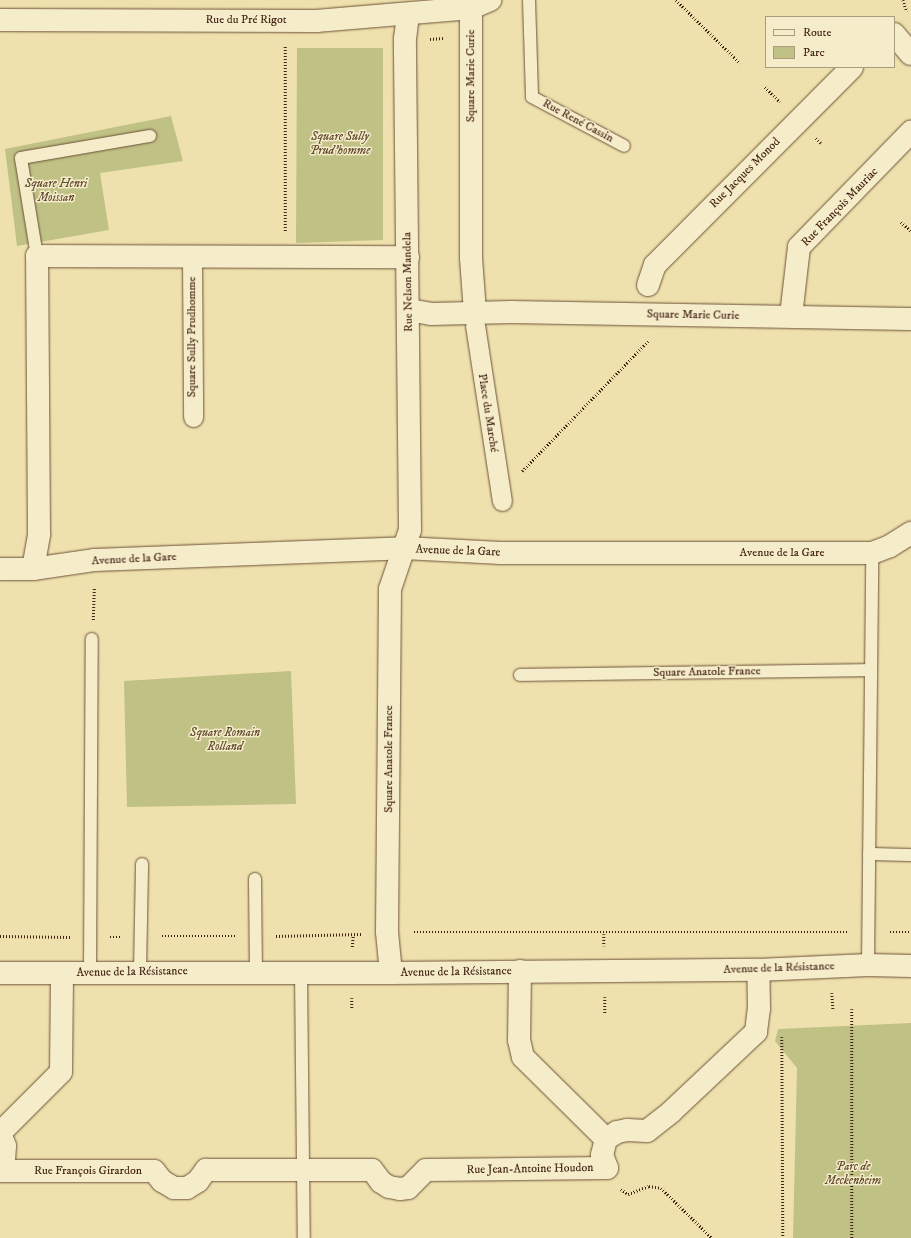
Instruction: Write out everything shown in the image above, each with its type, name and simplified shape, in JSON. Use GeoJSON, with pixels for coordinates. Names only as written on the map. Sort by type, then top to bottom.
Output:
{"type":"FeatureCollection","features":[{"type":"Feature","properties":{"kind":"street","name":"Rue du Pré Rigot"},"geometry":{"type":"LineString","coordinates":[[0,20],[285,20],[316,22],[408,15],[481,4]]}},
{"type":"Feature","properties":{"kind":"street","name":"Square Marie Curie"},"geometry":{"type":"LineString","coordinates":[[475,318],[471,250],[481,4]]}},
{"type":"Feature","properties":{"kind":"street","name":"Rue Nelson Mandela"},"geometry":{"type":"LineString","coordinates":[[404,548],[410,530],[409,310],[405,39],[408,15]]}},
{"type":"Feature","properties":{"kind":"street"},"geometry":{"type":"LineString","coordinates":[[895,35],[911,54]]}},
{"type":"Feature","properties":{"kind":"street","name":"Rue Jacques Monod"},"geometry":{"type":"LineString","coordinates":[[648,285],[655,265],[851,68]]}},
{"type":"Feature","properties":{"kind":"street","name":"Rue François Mauriac"},"geometry":{"type":"LineString","coordinates":[[791,316],[799,248],[911,132]]}},
{"type":"Feature","properties":{"kind":"street"},"geometry":{"type":"LineString","coordinates":[[33,569],[39,534],[37,256],[408,258]]}},
{"type":"Feature","properties":{"kind":"street","name":"Square Sully Prudhomme"},"geometry":{"type":"LineString","coordinates":[[192,256],[193,417]]}},
{"type":"Feature","properties":{"kind":"street","name":"Square Marie Curie"},"geometry":{"type":"LineString","coordinates":[[409,310],[431,314],[475,318],[648,314],[911,319]]}},
{"type":"Feature","properties":{"kind":"street","name":"Place du Marché"},"geometry":{"type":"LineString","coordinates":[[475,318],[502,501]]}},
{"type":"Feature","properties":{"kind":"street","name":"Avenue de la Gare"},"geometry":{"type":"LineString","coordinates":[[0,568],[33,569],[95,560],[404,548],[501,553],[872,554],[890,546],[911,533]]}},
{"type":"Feature","properties":{"kind":"street","name":"Square Anatole France"},"geometry":{"type":"LineString","coordinates":[[391,972],[387,932],[390,589],[404,548]]}},
{"type":"Feature","properties":{"kind":"street","name":"Avenue de la Résistance"},"geometry":{"type":"LineString","coordinates":[[0,973],[140,971],[301,973],[758,970],[868,965],[911,966]]}},
{"type":"Feature","properties":{"kind":"street"},"geometry":{"type":"LineString","coordinates":[[520,971],[519,1040],[523,1057],[606,1139],[617,1132],[627,1130],[647,1131],[671,1112],[756,1032],[759,1009],[758,970]]}},
{"type":"Feature","properties":{"kind":"street"},"geometry":{"type":"LineString","coordinates":[[0,1166],[4,1159],[5,1146],[0,1133],[61,1072],[62,973]]}},
{"type":"Feature","properties":{"kind":"street","name":"Rue Jean-Antoine Houdon"},"geometry":{"type":"LineString","coordinates":[[304,1170],[372,1170],[381,1182],[389,1187],[400,1189],[408,1188],[426,1170],[607,1168],[602,1155],[606,1139]]}},
{"type":"Feature","properties":{"kind":"street","name":"Rue François Girardon"},"geometry":{"type":"LineString","coordinates":[[0,1171],[154,1171],[162,1181],[174,1188],[187,1188],[198,1181],[206,1170],[304,1170]]}},
{"type":"Feature","properties":{"kind":"lane","name":"Rue René Cassin"},"geometry":{"type":"LineString","coordinates":[[529,0],[532,97],[624,146]]}},
{"type":"Feature","properties":{"kind":"lane"},"geometry":{"type":"LineString","coordinates":[[37,256],[21,158],[150,136]]}},
{"type":"Feature","properties":{"kind":"lane"},"geometry":{"type":"LineString","coordinates":[[868,965],[872,554]]}},
{"type":"Feature","properties":{"kind":"lane"},"geometry":{"type":"LineString","coordinates":[[90,972],[92,638]]}},
{"type":"Feature","properties":{"kind":"lane","name":"Square Anatole France"},"geometry":{"type":"LineString","coordinates":[[520,675],[871,670]]}},
{"type":"Feature","properties":{"kind":"lane"},"geometry":{"type":"LineString","coordinates":[[869,854],[911,855]]}},
{"type":"Feature","properties":{"kind":"lane"},"geometry":{"type":"LineString","coordinates":[[140,971],[142,864]]}},
{"type":"Feature","properties":{"kind":"lane"},"geometry":{"type":"LineString","coordinates":[[255,879],[256,972]]}},
{"type":"Feature","properties":{"kind":"lane"},"geometry":{"type":"LineString","coordinates":[[301,973],[304,1238]]}},
{"type":"Feature","properties":{"kind":"path"},"geometry":{"type":"LineString","coordinates":[[676,0],[740,63]]}},
{"type":"Feature","properties":{"kind":"path"},"geometry":{"type":"LineString","coordinates":[[285,20],[285,257]]}},
{"type":"Feature","properties":{"kind":"path"},"geometry":{"type":"LineString","coordinates":[[901,222],[911,231]]}},
{"type":"Feature","properties":{"kind":"path"},"geometry":{"type":"LineString","coordinates":[[502,501],[502,491],[649,341],[648,314]]}},
{"type":"Feature","properties":{"kind":"path"},"geometry":{"type":"LineString","coordinates":[[93,624],[95,560]]}},
{"type":"Feature","properties":{"kind":"path"},"geometry":{"type":"LineString","coordinates":[[0,936],[91,937],[353,935],[387,932],[832,933]]}},
{"type":"Feature","properties":{"kind":"path"},"geometry":{"type":"LineString","coordinates":[[852,1009],[852,1238]]}},
{"type":"Feature","properties":{"kind":"path"},"geometry":{"type":"LineString","coordinates":[[782,1032],[783,1238]]}},
{"type":"Feature","properties":{"kind":"path"},"geometry":{"type":"LineString","coordinates":[[607,1168],[610,1181],[628,1194],[649,1186],[661,1188],[712,1238]]}},
{"type":"Feature","properties":{"kind":"green space","name":"Square Sully Prud'homme"},"geometry":{"type":"Polygon","coordinates":[[[297,48],[383,48],[383,240],[296,243],[297,48]]]}},
{"type":"Feature","properties":{"kind":"green space","name":"Square Henri Moissan"},"geometry":{"type":"Polygon","coordinates":[[[171,116],[183,161],[100,173],[109,230],[17,246],[5,149],[171,116]]]}},
{"type":"Feature","properties":{"kind":"green space","name":"Square Romain Rolland"},"geometry":{"type":"Polygon","coordinates":[[[291,671],[296,804],[127,807],[124,681],[291,671]]]}},
{"type":"Feature","properties":{"kind":"green space","name":"Parc de Meckenheim"},"geometry":{"type":"Polygon","coordinates":[[[911,1023],[911,1238],[793,1238],[797,1068],[775,1041],[778,1029],[911,1023]]]}}]}
